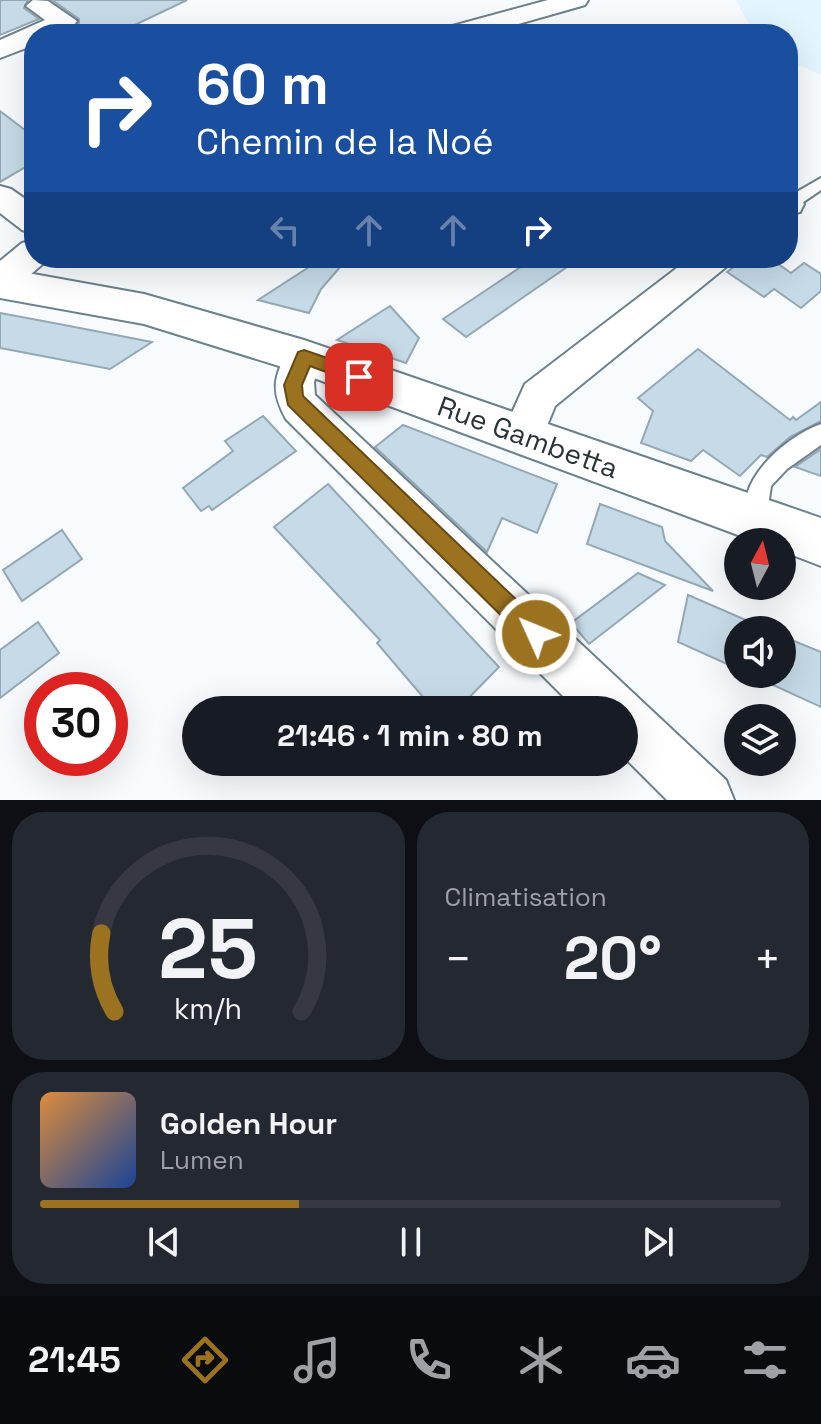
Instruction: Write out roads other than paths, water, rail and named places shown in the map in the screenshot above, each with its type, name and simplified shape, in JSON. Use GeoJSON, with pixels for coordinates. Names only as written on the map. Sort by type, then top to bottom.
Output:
{"type":"FeatureCollection","features":[{"type":"Feature","properties":{"kind":"main road","name":"Rue Gambetta"},"geometry":{"type":"LineString","coordinates":[[0,282],[144,309],[304,357],[821,542]]}},
{"type":"Feature","properties":{"kind":"street"},"geometry":{"type":"LineString","coordinates":[[484,23],[576,0]]}},
{"type":"Feature","properties":{"kind":"street"},"geometry":{"type":"LineString","coordinates":[[39,6],[64,21],[57,24]]}},
{"type":"Feature","properties":{"kind":"street"},"geometry":{"type":"LineString","coordinates":[[0,50],[24,39]]}},
{"type":"Feature","properties":{"kind":"street"},"geometry":{"type":"LineString","coordinates":[[0,197],[24,215]]}},
{"type":"Feature","properties":{"kind":"street"},"geometry":{"type":"LineString","coordinates":[[0,282],[24,261]]}},
{"type":"Feature","properties":{"kind":"street"},"geometry":{"type":"LineString","coordinates":[[523,435],[539,396],[701,268]]}},
{"type":"Feature","properties":{"kind":"street"},"geometry":{"type":"LineString","coordinates":[[304,357],[293,385],[294,399],[300,407],[599,696]]}},
{"type":"Feature","properties":{"kind":"street"},"geometry":{"type":"LineString","coordinates":[[638,734],[706,800]]}},
{"type":"Feature","properties":{"kind":"lane"},"geometry":{"type":"LineString","coordinates":[[798,197],[821,183]]}},
{"type":"Feature","properties":{"kind":"lane"},"geometry":{"type":"LineString","coordinates":[[757,519],[761,482],[780,462],[821,433]]}}]}
